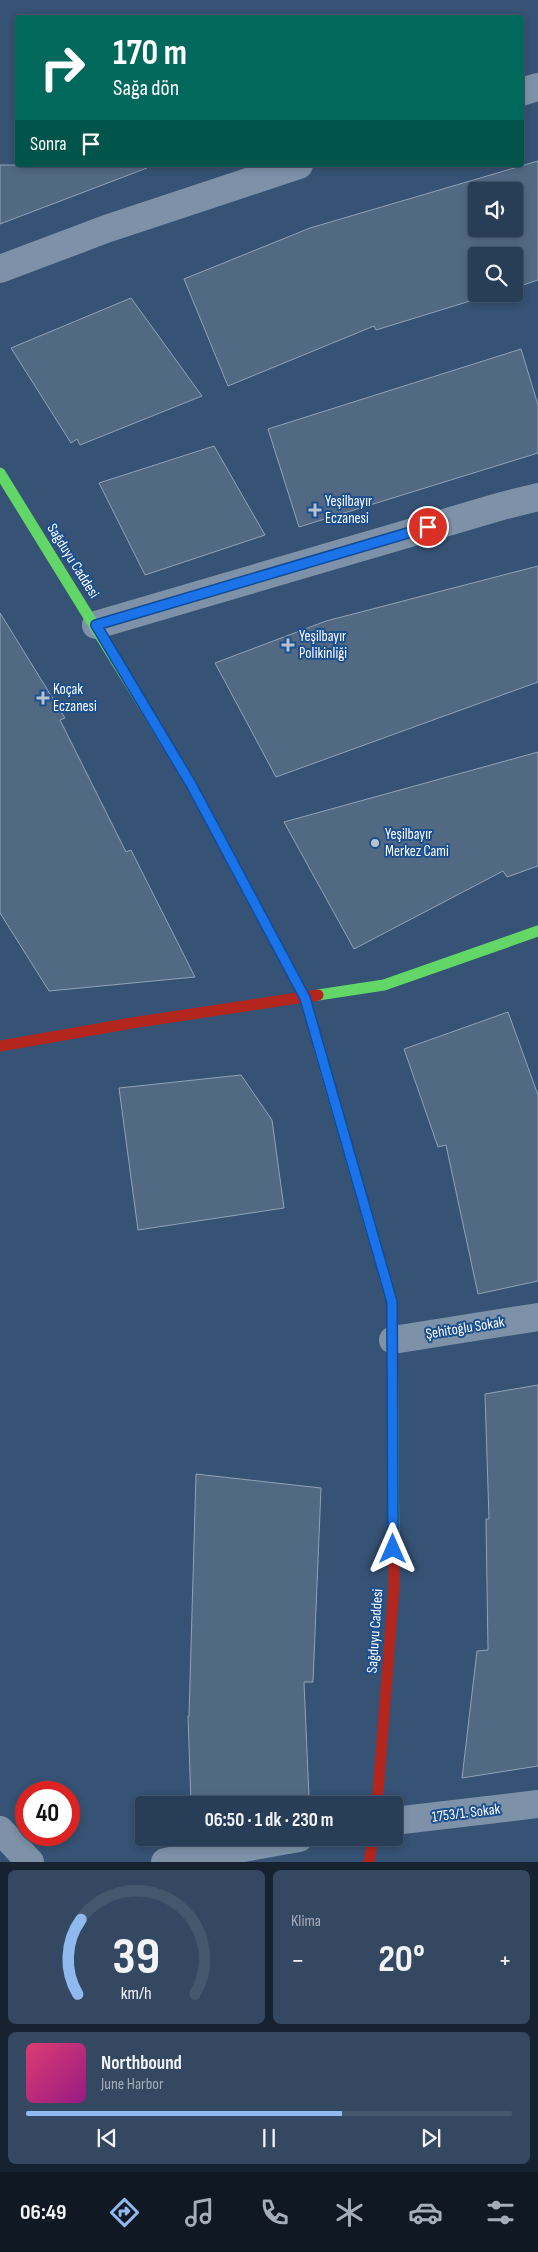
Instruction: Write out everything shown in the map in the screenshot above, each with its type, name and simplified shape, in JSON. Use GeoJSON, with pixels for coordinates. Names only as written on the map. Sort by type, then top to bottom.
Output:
{"type":"FeatureCollection","features":[{"type":"Feature","properties":{"kind":"street"},"geometry":{"type":"LineString","coordinates":[[524,91],[538,87]]}},
{"type":"Feature","properties":{"kind":"street"},"geometry":{"type":"LineString","coordinates":[[0,269],[106,229],[293,167]]}},
{"type":"Feature","properties":{"kind":"street","name":"Sağduyu Caddesi"},"geometry":{"type":"LineString","coordinates":[[0,473],[96,625],[192,786],[305,998],[392,1302],[394,1587],[378,1796]]}},
{"type":"Feature","properties":{"kind":"street"},"geometry":{"type":"LineString","coordinates":[[96,625],[538,497]]}},
{"type":"Feature","properties":{"kind":"street"},"geometry":{"type":"LineString","coordinates":[[0,1046],[132,1023],[384,985],[538,931]]}},
{"type":"Feature","properties":{"kind":"street","name":"Şehitoğlu Sokak"},"geometry":{"type":"LineString","coordinates":[[393,1340],[538,1316]]}},
{"type":"Feature","properties":{"kind":"street","name":"1753/1. Sokak"},"geometry":{"type":"LineString","coordinates":[[403,1820],[538,1804]]}},
{"type":"Feature","properties":{"kind":"street"},"geometry":{"type":"LineString","coordinates":[[0,1830],[30,1862]]}},
{"type":"Feature","properties":{"kind":"street"},"geometry":{"type":"LineString","coordinates":[[165,1862],[254,1846]]}},
{"type":"Feature","properties":{"kind":"street"},"geometry":{"type":"LineString","coordinates":[[369,1862],[372,1846]]}},
{"type":"Feature","properties":{"kind":"building"},"geometry":{"type":"Polygon","coordinates":[[[538,161],[538,280],[523,285],[523,247],[468,247],[468,302],[376,330],[374,326],[228,386],[184,279],[310,228],[518,167],[524,167],[524,165],[538,161]]]}},
{"type":"Feature","properties":{"kind":"building"},"geometry":{"type":"Polygon","coordinates":[[[0,165],[15,165],[15,167],[147,167],[147,168],[0,224],[0,165]]]}},
{"type":"Feature","properties":{"kind":"building"},"geometry":{"type":"Polygon","coordinates":[[[131,298],[202,396],[80,445],[77,439],[71,443],[11,348],[131,298]]]}},
{"type":"Feature","properties":{"kind":"building"},"geometry":{"type":"Polygon","coordinates":[[[521,349],[538,405],[538,453],[299,527],[268,429],[521,349]]]}},
{"type":"Feature","properties":{"kind":"building"},"geometry":{"type":"Polygon","coordinates":[[[214,446],[265,535],[145,575],[99,483],[214,446]]]}},
{"type":"Feature","properties":{"kind":"building"},"geometry":{"type":"Polygon","coordinates":[[[538,566],[538,682],[276,777],[215,663],[326,621],[538,566]]]}},
{"type":"Feature","properties":{"kind":"building"},"geometry":{"type":"Polygon","coordinates":[[[0,613],[65,718],[60,720],[126,852],[131,850],[195,977],[49,991],[0,913],[0,613]]]}},
{"type":"Feature","properties":{"kind":"building","name":"Yeşilbayır Merkez Cami"},"geometry":{"type":"Polygon","coordinates":[[[538,752],[538,866],[507,877],[503,871],[354,949],[284,822],[538,752]]]}},
{"type":"Feature","properties":{"kind":"building"},"geometry":{"type":"Polygon","coordinates":[[[508,1012],[538,1095],[538,1281],[478,1294],[446,1145],[438,1147],[404,1049],[508,1012]]]}},
{"type":"Feature","properties":{"kind":"building"},"geometry":{"type":"Polygon","coordinates":[[[241,1075],[272,1120],[284,1208],[138,1230],[119,1088],[241,1075]]]}},
{"type":"Feature","properties":{"kind":"building"},"geometry":{"type":"Polygon","coordinates":[[[538,1385],[538,1766],[462,1778],[477,1651],[488,1650],[486,1519],[489,1519],[485,1394],[538,1385]]]}},
{"type":"Feature","properties":{"kind":"building"},"geometry":{"type":"Polygon","coordinates":[[[196,1474],[321,1488],[313,1682],[304,1682],[309,1796],[191,1796],[189,1716],[196,1474]]]}},
{"type":"Feature","properties":{"kind":"traffic: fast"},"geometry":{"type":"LineString","coordinates":[[0,473],[142,703]]}},
{"type":"Feature","properties":{"kind":"traffic: fast"},"geometry":{"type":"LineString","coordinates":[[318,995],[384,985],[538,931]]}},
{"type":"Feature","properties":{"kind":"traffic: fast"},"geometry":{"type":"LineString","coordinates":[[327,1076],[392,1302],[394,1558]]}},
{"type":"Feature","properties":{"kind":"traffic: slow"},"geometry":{"type":"LineString","coordinates":[[142,703],[192,786],[305,998],[327,1076]]}},
{"type":"Feature","properties":{"kind":"traffic: jam"},"geometry":{"type":"LineString","coordinates":[[0,1046],[132,1023],[318,995]]}},
{"type":"Feature","properties":{"kind":"traffic: jam"},"geometry":{"type":"LineString","coordinates":[[378,1796],[394,1587],[394,1558]]}},
{"type":"Feature","properties":{"kind":"traffic: jam"},"geometry":{"type":"LineString","coordinates":[[369,1862],[372,1846]]}},
{"type":"Feature","properties":{"kind":"place","name":"Yeşilbayır Eczanesi"},"geometry":{"type":"Point","coordinates":[315,510]}},
{"type":"Feature","properties":{"kind":"place","name":"Yeşilbayır Polikinliği"},"geometry":{"type":"Point","coordinates":[288,645]}},
{"type":"Feature","properties":{"kind":"place","name":"Koçak Eczanesi"},"geometry":{"type":"Point","coordinates":[43,698]}},
{"type":"Feature","properties":{"kind":"place","name":"Yeşilbayır Merkez Cami"},"geometry":{"type":"Point","coordinates":[375,843]}},
{"type":"Feature","properties":{"kind":"route"},"geometry":{"type":"LineString","coordinates":[[393,1549],[392,1302],[305,998],[192,786],[96,625],[428,527]]}}]}
